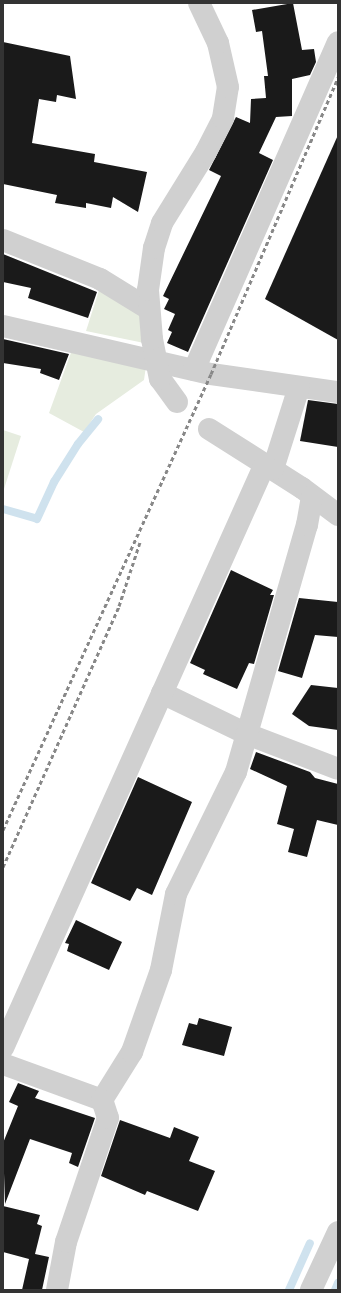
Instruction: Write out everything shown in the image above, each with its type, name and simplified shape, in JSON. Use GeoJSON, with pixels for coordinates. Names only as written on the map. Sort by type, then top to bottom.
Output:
{"type":"FeatureCollection","features":[{"type":"Feature","properties":{"kind":"street"},"geometry":{"type":"LineString","coordinates":[[177,402],[160,379],[156,361],[148,290],[154,248],[162,223],[206,152],[223,118],[228,87],[218,43],[199,3]]}},
{"type":"Feature","properties":{"kind":"street"},"geometry":{"type":"LineString","coordinates":[[194,370],[338,42]]}},
{"type":"Feature","properties":{"kind":"street"},"geometry":{"type":"LineString","coordinates":[[3,240],[100,278],[149,309]]}},
{"type":"Feature","properties":{"kind":"street"},"geometry":{"type":"LineString","coordinates":[[3,326],[194,370],[338,392]]}},
{"type":"Feature","properties":{"kind":"street"},"geometry":{"type":"LineString","coordinates":[[3,1048],[162,693],[269,467],[299,387]]}},
{"type":"Feature","properties":{"kind":"street"},"geometry":{"type":"LineString","coordinates":[[209,429],[269,467],[338,515]]}},
{"type":"Feature","properties":{"kind":"street"},"geometry":{"type":"LineString","coordinates":[[102,1100],[132,1052],[161,970],[176,894],[236,772],[307,524],[312,496]]}},
{"type":"Feature","properties":{"kind":"street"},"geometry":{"type":"LineString","coordinates":[[162,693],[247,734],[338,768]]}},
{"type":"Feature","properties":{"kind":"street"},"geometry":{"type":"LineString","coordinates":[[3,1064],[102,1100]]}},
{"type":"Feature","properties":{"kind":"street"},"geometry":{"type":"LineString","coordinates":[[57,1290],[66,1242],[108,1118],[102,1100]]}},
{"type":"Feature","properties":{"kind":"street"},"geometry":{"type":"LineString","coordinates":[[311,1290],[338,1232]]}},
{"type":"Feature","properties":{"kind":"shaded area"},"geometry":{"type":"Polygon","coordinates":[[[101,284],[142,314],[144,343],[86,331],[101,284]]]}},
{"type":"Feature","properties":{"kind":"shaded area"},"geometry":{"type":"Polygon","coordinates":[[[72,350],[146,366],[144,380],[96,414],[84,432],[49,413],[72,350]]]}},
{"type":"Feature","properties":{"kind":"shaded area"},"geometry":{"type":"Polygon","coordinates":[[[3,430],[21,436],[3,492],[3,430]]]}},
{"type":"Feature","properties":{"kind":"building"},"geometry":{"type":"Polygon","coordinates":[[[293,3],[302,50],[314,49],[316,62],[310,75],[292,79],[292,116],[276,117],[259,153],[273,160],[188,352],[167,343],[172,332],[168,330],[175,314],[164,309],[169,299],[163,296],[221,176],[209,170],[236,117],[250,123],[251,99],[266,98],[264,76],[268,76],[262,31],[256,32],[252,10],[293,3]]]}},
{"type":"Feature","properties":{"kind":"building"},"geometry":{"type":"Polygon","coordinates":[[[3,42],[70,56],[76,99],[57,95],[56,102],[39,99],[32,143],[95,154],[94,162],[147,172],[138,212],[113,197],[111,208],[86,203],[86,208],[55,203],[57,195],[3,184],[3,42]]]}},
{"type":"Feature","properties":{"kind":"building"},"geometry":{"type":"Polygon","coordinates":[[[338,135],[338,340],[265,299],[338,135]]]}},
{"type":"Feature","properties":{"kind":"building"},"geometry":{"type":"Polygon","coordinates":[[[3,254],[97,292],[88,318],[28,298],[31,288],[3,282],[3,254]]]}},
{"type":"Feature","properties":{"kind":"building"},"geometry":{"type":"Polygon","coordinates":[[[3,339],[69,354],[59,380],[40,373],[41,369],[3,363],[3,339]]]}},
{"type":"Feature","properties":{"kind":"building"},"geometry":{"type":"Polygon","coordinates":[[[308,400],[338,404],[338,447],[300,441],[308,400]]]}},
{"type":"Feature","properties":{"kind":"building"},"geometry":{"type":"Polygon","coordinates":[[[231,570],[273,590],[270,595],[274,595],[254,664],[249,663],[237,689],[203,674],[205,670],[190,663],[231,570]]]}},
{"type":"Feature","properties":{"kind":"building"},"geometry":{"type":"Polygon","coordinates":[[[299,598],[338,602],[338,637],[315,635],[302,678],[278,671],[299,598]]]}},
{"type":"Feature","properties":{"kind":"building"},"geometry":{"type":"Polygon","coordinates":[[[311,685],[338,688],[338,730],[309,726],[292,714],[311,685]]]}},
{"type":"Feature","properties":{"kind":"building"},"geometry":{"type":"Polygon","coordinates":[[[256,752],[310,772],[315,778],[338,784],[338,825],[317,820],[307,857],[288,852],[294,829],[277,824],[287,786],[250,769],[256,752]]]}},
{"type":"Feature","properties":{"kind":"building"},"geometry":{"type":"Polygon","coordinates":[[[138,777],[192,802],[152,895],[137,888],[130,901],[91,883],[138,777]]]}},
{"type":"Feature","properties":{"kind":"building"},"geometry":{"type":"Polygon","coordinates":[[[76,920],[122,942],[109,970],[67,951],[69,944],[65,943],[76,920]]]}},
{"type":"Feature","properties":{"kind":"building"},"geometry":{"type":"Polygon","coordinates":[[[199,1018],[232,1027],[224,1056],[182,1045],[189,1023],[197,1025],[199,1018]]]}},
{"type":"Feature","properties":{"kind":"building"},"geometry":{"type":"Polygon","coordinates":[[[18,1083],[39,1091],[35,1098],[95,1118],[78,1167],[69,1163],[72,1153],[30,1139],[5,1204],[3,1143],[18,1106],[9,1102],[18,1083]]]}},
{"type":"Feature","properties":{"kind":"building"},"geometry":{"type":"Polygon","coordinates":[[[120,1120],[170,1138],[174,1127],[199,1137],[189,1161],[215,1171],[198,1211],[147,1191],[145,1195],[101,1176],[120,1120]]]}},
{"type":"Feature","properties":{"kind":"building"},"geometry":{"type":"Polygon","coordinates":[[[3,1206],[40,1215],[37,1224],[42,1226],[35,1254],[49,1257],[42,1290],[22,1290],[29,1259],[3,1252],[3,1206]]]}},
{"type":"Feature","properties":{"kind":"waterway"},"geometry":{"type":"LineString","coordinates":[[3,509],[37,519],[54,482],[78,444],[98,419]]}},
{"type":"Feature","properties":{"kind":"waterway"},"geometry":{"type":"LineString","coordinates":[[289,1290],[310,1243]]}},
{"type":"Feature","properties":{"kind":"waterway"},"geometry":{"type":"LineString","coordinates":[[335,1290],[338,1283]]}},
{"type":"Feature","properties":{"kind":"railway"},"geometry":{"type":"LineString","coordinates":[[3,830],[211,374],[338,77]]}},
{"type":"Feature","properties":{"kind":"railway"},"geometry":{"type":"LineString","coordinates":[[3,867],[119,606],[140,542]]}}]}
